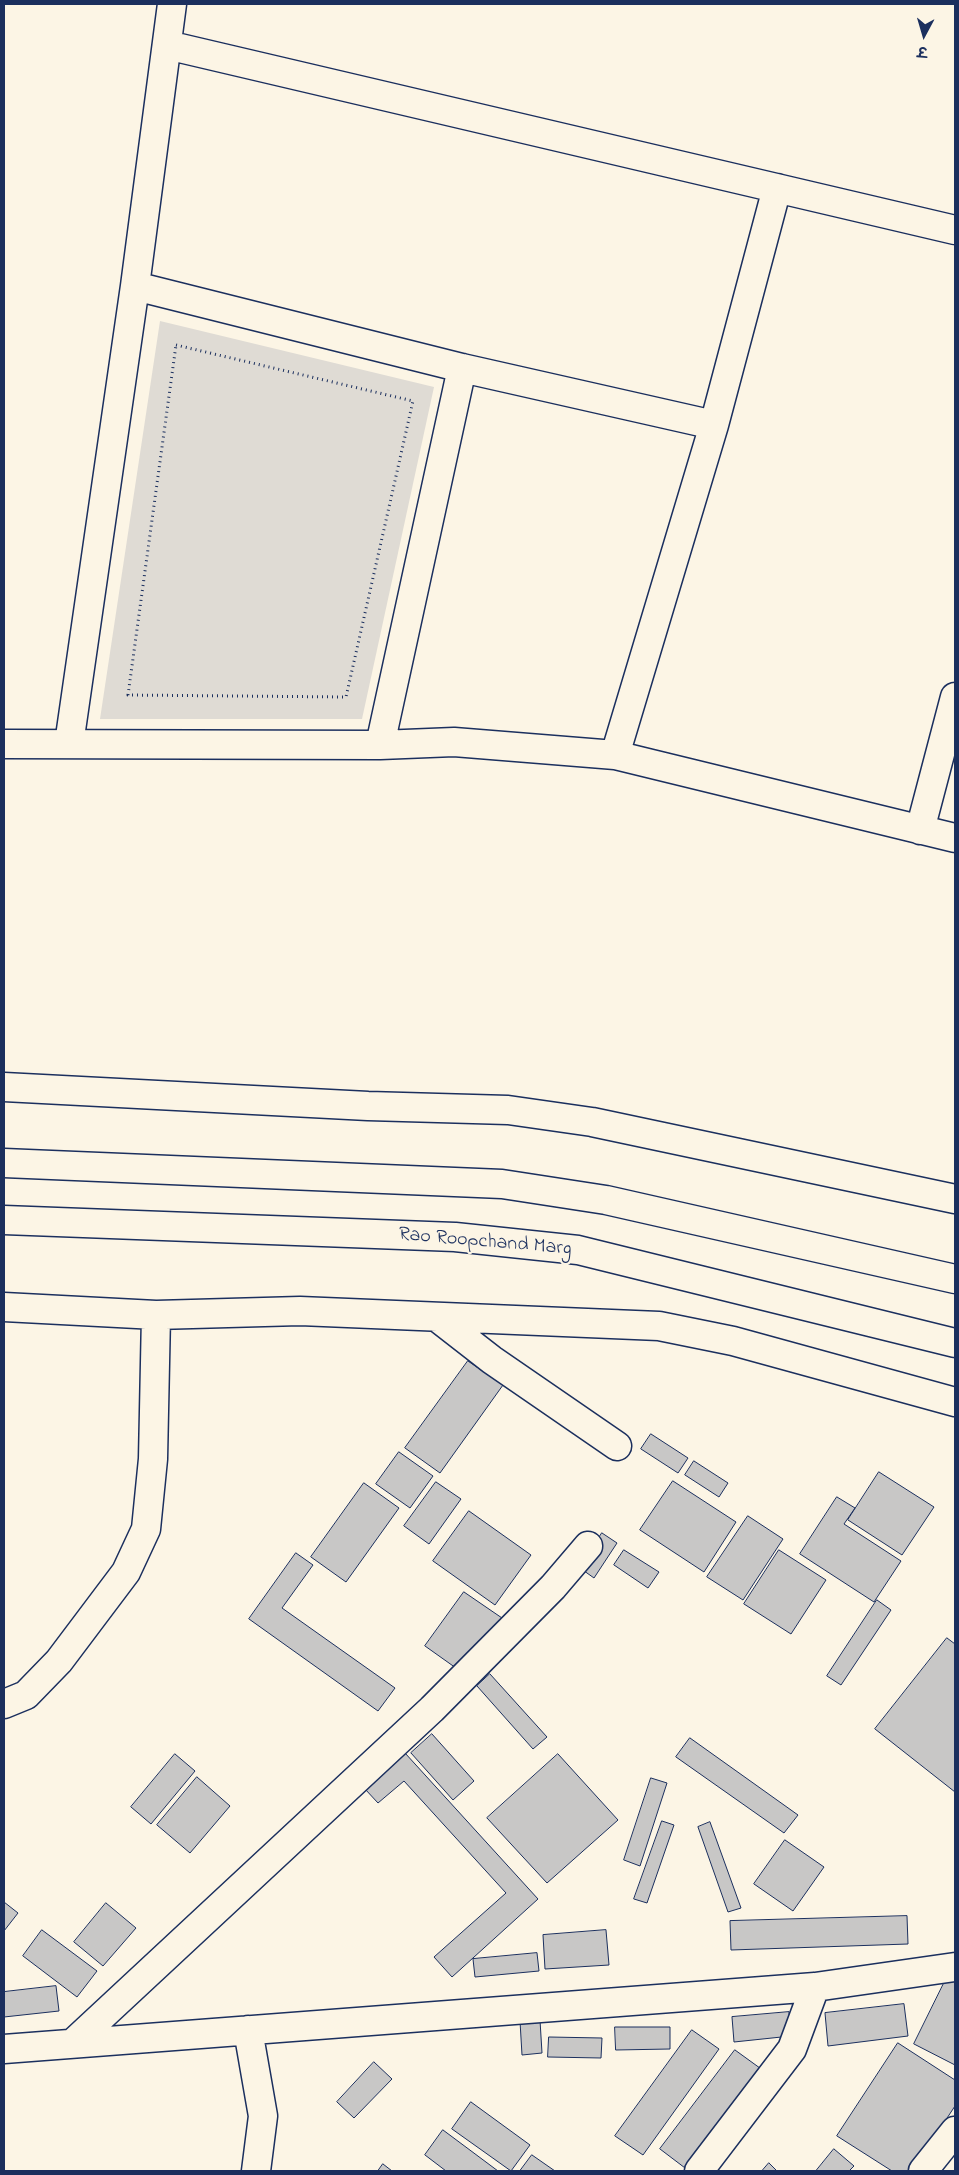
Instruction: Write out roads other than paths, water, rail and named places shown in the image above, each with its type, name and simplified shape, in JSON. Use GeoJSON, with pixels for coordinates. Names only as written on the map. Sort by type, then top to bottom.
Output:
{"type":"FeatureCollection","features":[{"type":"Feature","properties":{"kind":"street"},"geometry":{"type":"LineString","coordinates":[[69,744],[135,286],[172,4]]}},
{"type":"Feature","properties":{"kind":"street"},"geometry":{"type":"LineString","coordinates":[[167,44],[955,230]]}},
{"type":"Feature","properties":{"kind":"street"},"geometry":{"type":"LineString","coordinates":[[615,755],[714,425],[777,188]]}},
{"type":"Feature","properties":{"kind":"street"},"geometry":{"type":"LineString","coordinates":[[135,286],[462,368],[714,425]]}},
{"type":"Feature","properties":{"kind":"street"},"geometry":{"type":"LineString","coordinates":[[380,745],[462,368]]}},
{"type":"Feature","properties":{"kind":"street"},"geometry":{"type":"LineString","coordinates":[[920,830],[955,698]]}},
{"type":"Feature","properties":{"kind":"street"},"geometry":{"type":"LineString","coordinates":[[4,744],[380,745],[454,742],[615,755],[955,838]]}},
{"type":"Feature","properties":{"kind":"street"},"geometry":{"type":"LineString","coordinates":[[4,1087],[368,1106],[508,1110],[592,1122],[955,1199]]}},
{"type":"Feature","properties":{"kind":"street"},"geometry":{"type":"LineString","coordinates":[[4,1163],[502,1184],[606,1200],[955,1279]]}},
{"type":"Feature","properties":{"kind":"street","name":"Rao Roopchand Marg"},"geometry":{"type":"LineString","coordinates":[[4,1220],[455,1237],[578,1250],[955,1343]]}},
{"type":"Feature","properties":{"kind":"street"},"geometry":{"type":"LineString","coordinates":[[4,1308],[156,1315],[300,1311],[659,1326],[733,1340],[955,1402]]}},
{"type":"Feature","properties":{"kind":"street"},"geometry":{"type":"LineString","coordinates":[[4,1704],[26,1695],[58,1661],[126,1572],[146,1529],[153,1459],[156,1315]]}},
{"type":"Feature","properties":{"kind":"street"},"geometry":{"type":"LineString","coordinates":[[438,1318],[492,1360],[616,1446]]}},
{"type":"Feature","properties":{"kind":"street"},"geometry":{"type":"LineString","coordinates":[[73,2043],[432,1709],[553,1587],[588,1546]]}},
{"type":"Feature","properties":{"kind":"street"},"geometry":{"type":"LineString","coordinates":[[4,2049],[815,1987],[955,1967]]}},
{"type":"Feature","properties":{"kind":"street"},"geometry":{"type":"LineString","coordinates":[[699,2171],[792,2049],[815,1987]]}},
{"type":"Feature","properties":{"kind":"street"},"geometry":{"type":"LineString","coordinates":[[248,2030],[263,2116],[256,2171]]}},
{"type":"Feature","properties":{"kind":"street"},"geometry":{"type":"LineString","coordinates":[[923,2171],[955,2131]]}}]}
